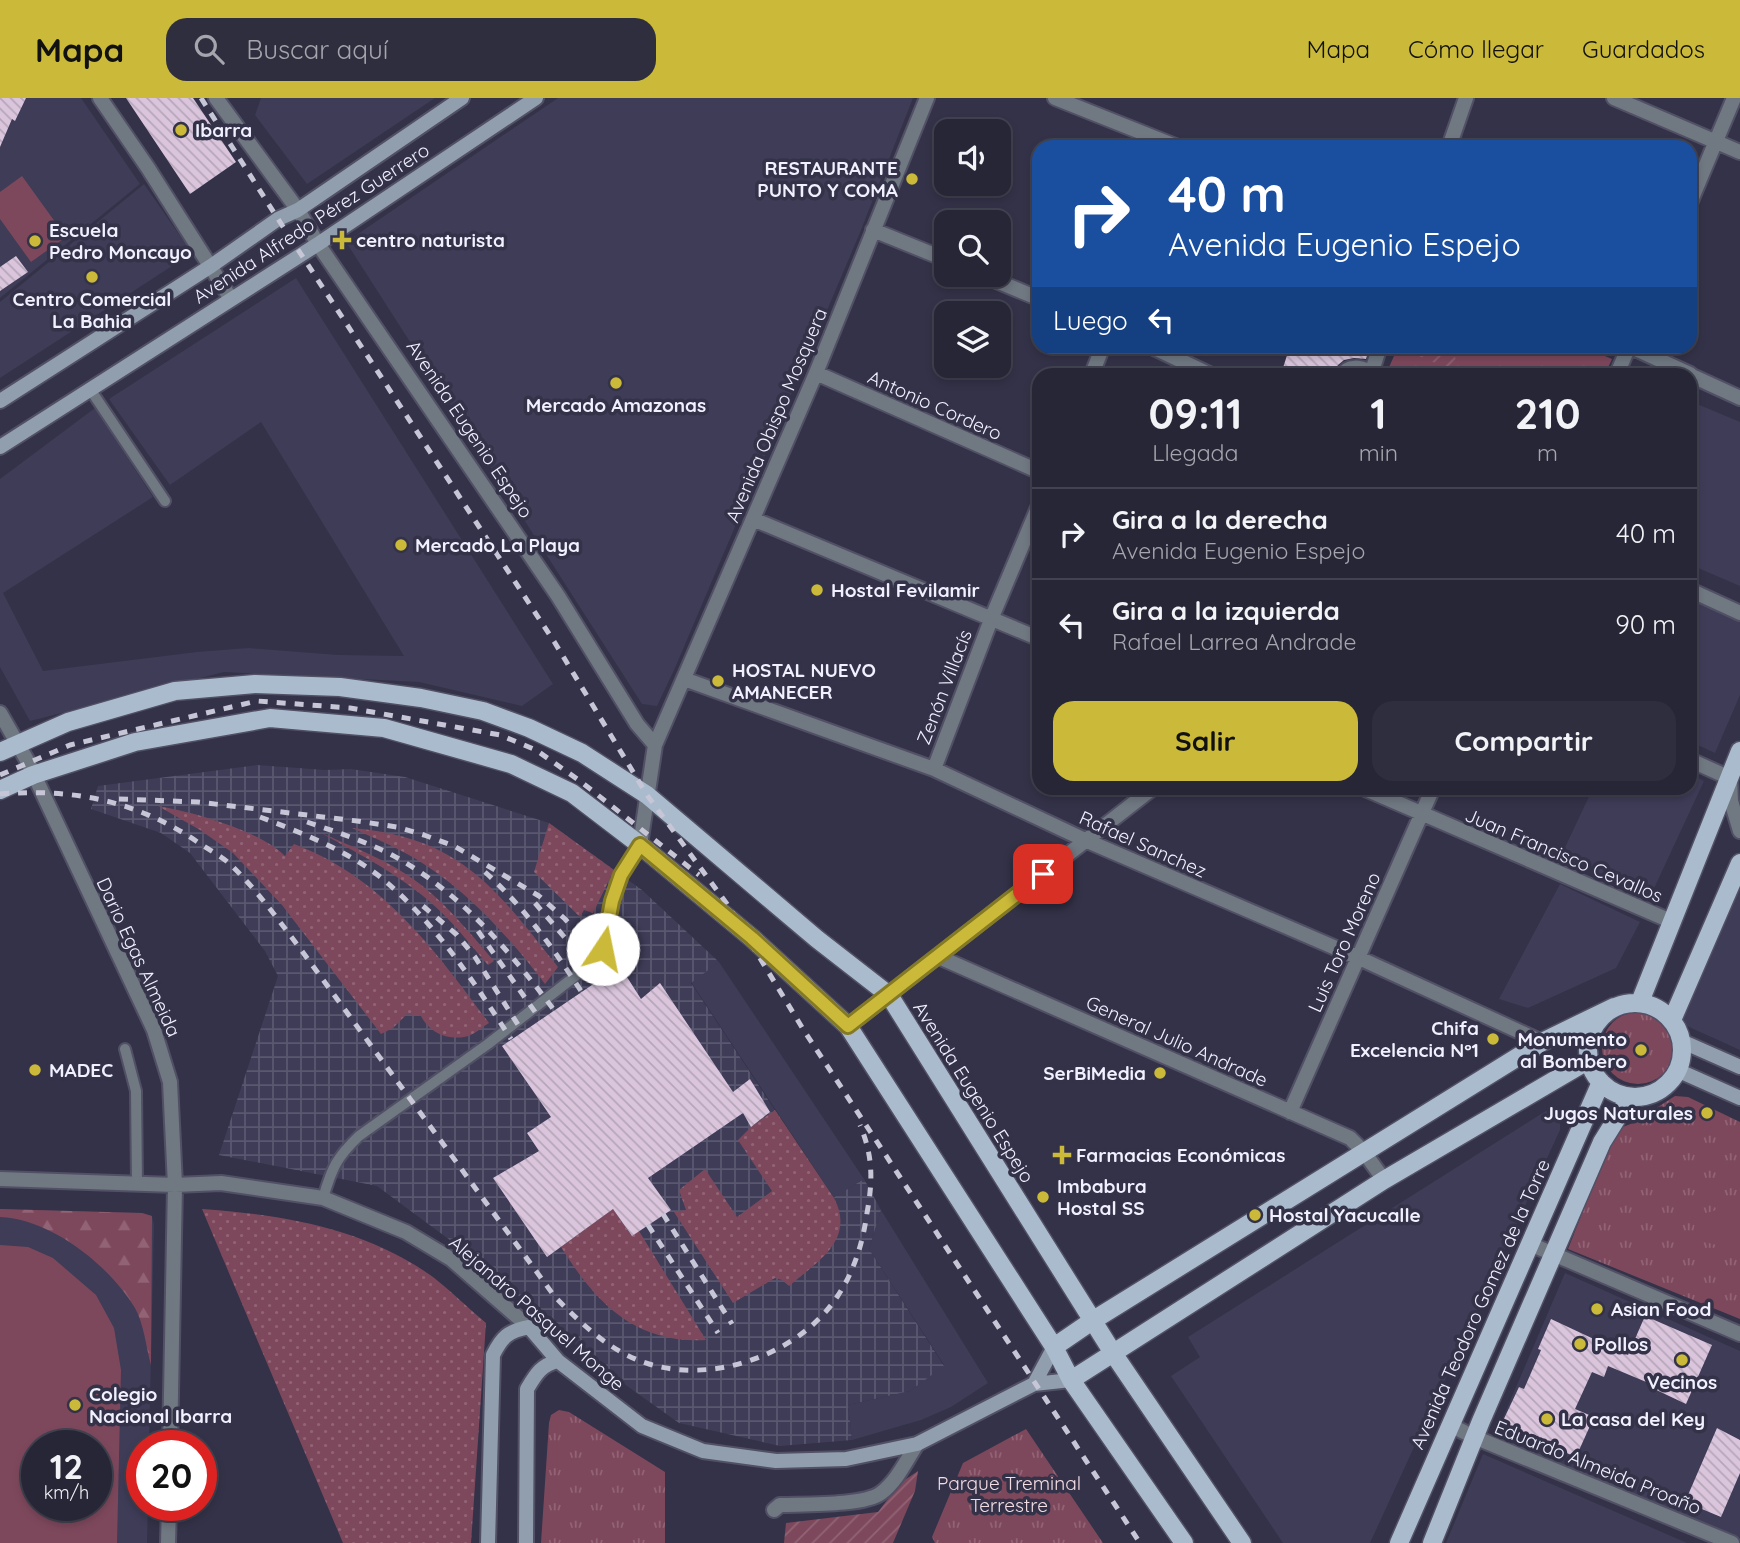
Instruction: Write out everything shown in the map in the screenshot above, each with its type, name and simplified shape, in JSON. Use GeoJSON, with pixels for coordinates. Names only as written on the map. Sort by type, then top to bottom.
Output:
{"type":"FeatureCollection","features":[{"type":"Feature","properties":{"kind":"main road","name":"Avenida Eugenio Espejo"},"geometry":{"type":"LineString","coordinates":[[0,752],[68,722],[175,691],[255,684],[340,687],[421,698],[483,711],[529,728],[582,753],[647,795],[817,939],[888,995],[1092,1321],[1242,1543]]}},
{"type":"Feature","properties":{"kind":"main road"},"geometry":{"type":"LineString","coordinates":[[0,790],[33,775],[135,742],[270,718],[384,728],[511,764],[572,793],[640,845],[752,938],[848,1026],[1072,1380],[1184,1543]]}},
{"type":"Feature","properties":{"kind":"main road"},"geometry":{"type":"LineString","coordinates":[[1640,1003],[1740,751]]}},
{"type":"Feature","properties":{"kind":"main road"},"geometry":{"type":"LineString","coordinates":[[1672,1020],[1740,863]]}},
{"type":"Feature","properties":{"kind":"main road"},"geometry":{"type":"LineString","coordinates":[[1054,1348],[1092,1321],[1542,1042],[1614,1007],[1626,1003],[1640,1003],[1658,1008],[1672,1020],[1681,1041],[1681,1058],[1677,1070],[1664,1087],[1648,1095],[1630,1097],[1614,1092],[1601,1082],[1589,1060],[1590,1035],[1599,1019],[1614,1007]]}},
{"type":"Feature","properties":{"kind":"main road"},"geometry":{"type":"LineString","coordinates":[[1072,1380],[1384,1180],[1589,1060]]}},
{"type":"Feature","properties":{"kind":"main road","name":"Avenida Teodoro Gomez de la Torre"},"geometry":{"type":"LineString","coordinates":[[1399,1543],[1601,1082]]}},
{"type":"Feature","properties":{"kind":"main road"},"geometry":{"type":"LineString","coordinates":[[1432,1543],[1474,1437],[1602,1142],[1630,1097]]}},
{"type":"Feature","properties":{"kind":"street"},"geometry":{"type":"LineString","coordinates":[[100,98],[231,299]]}},
{"type":"Feature","properties":{"kind":"street","name":"Avenida Alfredo Pérez Guerrero"},"geometry":{"type":"LineString","coordinates":[[0,401],[211,266],[278,219],[298,210],[462,98]]}},
{"type":"Feature","properties":{"kind":"street","name":"Avenida Alfredo Pérez Guerrero"},"geometry":{"type":"LineString","coordinates":[[0,447],[318,244],[536,98]]}},
{"type":"Feature","properties":{"kind":"street","name":"Avenida Obispo Mosquera"},"geometry":{"type":"LineString","coordinates":[[655,745],[816,373],[927,98]]}},
{"type":"Feature","properties":{"kind":"street"},"geometry":{"type":"LineString","coordinates":[[1055,98],[1160,140]]}},
{"type":"Feature","properties":{"kind":"street"},"geometry":{"type":"LineString","coordinates":[[1451,140],[1466,98]]}},
{"type":"Feature","properties":{"kind":"street"},"geometry":{"type":"LineString","coordinates":[[1614,98],[1740,152]]}},
{"type":"Feature","properties":{"kind":"street"},"geometry":{"type":"LineString","coordinates":[[1697,187],[1734,98]]}},
{"type":"Feature","properties":{"kind":"street","name":"Avenida Eugenio Espejo"},"geometry":{"type":"LineString","coordinates":[[222,102],[298,210],[318,244],[558,596],[638,724],[655,745]]}},
{"type":"Feature","properties":{"kind":"street"},"geometry":{"type":"LineString","coordinates":[[873,230],[934,255]]}},
{"type":"Feature","properties":{"kind":"street"},"geometry":{"type":"LineString","coordinates":[[1011,287],[1032,296]]}},
{"type":"Feature","properties":{"kind":"street"},"geometry":{"type":"LineString","coordinates":[[1167,354],[1196,368]]}},
{"type":"Feature","properties":{"kind":"street"},"geometry":{"type":"LineString","coordinates":[[1646,354],[1675,368]]}},
{"type":"Feature","properties":{"kind":"street","name":"Antonio Cordero"},"geometry":{"type":"LineString","coordinates":[[816,373],[1032,468]]}},
{"type":"Feature","properties":{"kind":"street"},"geometry":{"type":"LineString","coordinates":[[1697,378],[1740,398]]}},
{"type":"Feature","properties":{"kind":"street"},"geometry":{"type":"LineString","coordinates":[[753,519],[1032,635]]}},
{"type":"Feature","properties":{"kind":"street","name":"Zenón Villacís"},"geometry":{"type":"LineString","coordinates":[[934,769],[992,617],[1032,522]]}},
{"type":"Feature","properties":{"kind":"street"},"geometry":{"type":"LineString","coordinates":[[1697,593],[1740,613]]}},
{"type":"Feature","properties":{"kind":"street","name":"Rafael Sanchez"},"geometry":{"type":"LineString","coordinates":[[684,679],[934,769],[1084,840],[1359,958],[1542,1042]]}},
{"type":"Feature","properties":{"kind":"street","name":"Dario Egas Almeida"},"geometry":{"type":"LineString","coordinates":[[0,713],[33,775],[154,1030],[170,1082],[175,1185],[170,1430]]}},
{"type":"Feature","properties":{"kind":"street"},"geometry":{"type":"LineString","coordinates":[[640,845],[655,745]]}},
{"type":"Feature","properties":{"kind":"street"},"geometry":{"type":"LineString","coordinates":[[1697,763],[1730,778],[1731,802],[1740,831]]}},
{"type":"Feature","properties":{"kind":"street"},"geometry":{"type":"LineString","coordinates":[[848,1026],[1144,795]]}},
{"type":"Feature","properties":{"kind":"street","name":"Juan Francisco Cevallos"},"geometry":{"type":"LineString","coordinates":[[1379,795],[1673,922]]}},
{"type":"Feature","properties":{"kind":"street","name":"Luis Toro Moreno"},"geometry":{"type":"LineString","coordinates":[[1290,1112],[1430,795]]}},
{"type":"Feature","properties":{"kind":"street","name":"General Julio Andrade"},"geometry":{"type":"LineString","coordinates":[[939,957],[1350,1138],[1384,1180]]}},
{"type":"Feature","properties":{"kind":"street"},"geometry":{"type":"LineString","coordinates":[[1681,1041],[1740,1066]]}},
{"type":"Feature","properties":{"kind":"street"},"geometry":{"type":"LineString","coordinates":[[1677,1070],[1740,1098]]}},
{"type":"Feature","properties":{"kind":"street","name":"Alejandro Pasquel Monge"},"geometry":{"type":"LineString","coordinates":[[0,1179],[175,1185],[221,1183],[323,1198],[406,1232],[451,1259],[528,1327],[558,1362],[642,1426],[703,1451],[776,1461],[845,1459],[917,1444],[1034,1384],[1072,1380]]}},
{"type":"Feature","properties":{"kind":"street"},"geometry":{"type":"LineString","coordinates":[[1530,1244],[1740,1334]]}},
{"type":"Feature","properties":{"kind":"street"},"geometry":{"type":"LineString","coordinates":[[488,1543],[493,1355],[502,1338],[513,1330],[528,1327]]}},
{"type":"Feature","properties":{"kind":"street"},"geometry":{"type":"LineString","coordinates":[[1034,1384],[1054,1348]]}},
{"type":"Feature","properties":{"kind":"street"},"geometry":{"type":"LineString","coordinates":[[526,1543],[527,1389],[537,1372],[547,1364],[558,1362]]}},
{"type":"Feature","properties":{"kind":"street","name":"Eduardo Almeida Proaño"},"geometry":{"type":"LineString","coordinates":[[1450,1425],[1732,1543]]}},
{"type":"Feature","properties":{"kind":"street"},"geometry":{"type":"LineString","coordinates":[[775,1510],[780,1505],[865,1500],[880,1494],[894,1480],[917,1444]]}},
{"type":"Feature","properties":{"kind":"street"},"geometry":{"type":"LineString","coordinates":[[168,1543],[169,1521]]}},
{"type":"Feature","properties":{"kind":"lane"},"geometry":{"type":"LineString","coordinates":[[90,388],[165,501]]}},
{"type":"Feature","properties":{"kind":"lane"},"geometry":{"type":"LineString","coordinates":[[323,1198],[334,1164],[341,1153],[359,1136],[488,1044],[596,960],[603,949],[612,901],[621,875],[640,845]]}},
{"type":"Feature","properties":{"kind":"lane"},"geometry":{"type":"LineString","coordinates":[[125,1049],[136,1091],[137,1184]]}},
{"type":"Feature","properties":{"kind":"shaded area","name":"Escuela Pedro Moncayo"},"geometry":{"type":"Polygon","coordinates":[[[0,98],[81,98],[140,184],[0,298],[0,98]]]}},
{"type":"Feature","properties":{"kind":"shaded area"},"geometry":{"type":"Polygon","coordinates":[[[261,98],[435,98],[307,184],[255,115],[261,98]]]}},
{"type":"Feature","properties":{"kind":"shaded area","name":"Mercado Amazonas"},"geometry":{"type":"Polygon","coordinates":[[[558,98],[913,98],[859,235],[657,706],[642,704],[346,242],[558,98]]]}},
{"type":"Feature","properties":{"kind":"shaded area","name":"Centro Comercial La Bahia"},"geometry":{"type":"Polygon","coordinates":[[[144,184],[192,253],[0,378],[0,302],[144,184]]]}},
{"type":"Feature","properties":{"kind":"shaded area","name":"Mercado La Playa"},"geometry":{"type":"Polygon","coordinates":[[[296,278],[553,684],[522,706],[419,682],[224,672],[30,721],[0,667],[0,479],[95,408],[153,497],[3,593],[43,671],[248,648],[338,655],[404,656],[261,422],[170,485],[109,399],[296,278]]]}},
{"type":"Feature","properties":{"kind":"shaded area"},"geometry":{"type":"Polygon","coordinates":[[[1697,404],[1740,422],[1740,586],[1697,568],[1697,404]]]}},
{"type":"Feature","properties":{"kind":"shaded area"},"geometry":{"type":"Polygon","coordinates":[[[1697,601],[1740,620],[1740,695],[1715,753],[1697,745],[1697,601]]]}},
{"type":"Feature","properties":{"kind":"shaded area"},"geometry":{"type":"Polygon","coordinates":[[[257,765],[325,770],[351,769],[405,777],[549,823],[642,890],[719,962],[691,983],[833,1198],[864,1179],[881,1210],[869,1249],[944,1366],[910,1391],[848,1405],[852,1440],[780,1446],[679,1423],[609,1373],[462,1249],[377,1186],[219,1155],[278,976],[265,951],[190,853],[161,833],[91,809],[98,786],[257,765]]]}},
{"type":"Feature","properties":{"kind":"shaded area"},"geometry":{"type":"Polygon","coordinates":[[[1697,777],[1704,781],[1650,897],[1561,856],[1590,795],[1697,795],[1697,777]]]}},
{"type":"Feature","properties":{"kind":"shaded area"},"geometry":{"type":"Polygon","coordinates":[[[1560,884],[1640,922],[1616,968],[1528,1008],[1499,999],[1560,884]]]}},
{"type":"Feature","properties":{"kind":"shaded area"},"geometry":{"type":"Polygon","coordinates":[[[1740,885],[1740,1050],[1678,1022],[1740,885]]]}},
{"type":"Feature","properties":{"kind":"shaded area"},"geometry":{"type":"Polygon","coordinates":[[[719,962],[864,1179],[834,1198],[691,982],[719,962]]]}},
{"type":"Feature","properties":{"kind":"shaded area"},"geometry":{"type":"Polygon","coordinates":[[[1549,1109],[1557,1110],[1560,1130],[1370,1543],[1283,1543],[1171,1376],[1200,1357],[1188,1337],[1549,1109]]]}},
{"type":"Feature","properties":{"kind":"shaded area","name":"Colegio Nacional Ibarra"},"geometry":{"type":"Polygon","coordinates":[[[0,1209],[142,1213],[152,1216],[154,1225],[149,1430],[126,1430],[126,1521],[148,1521],[147,1543],[0,1543],[0,1209]]]}},
{"type":"Feature","properties":{"kind":"shaded area"},"geometry":{"type":"Polygon","coordinates":[[[881,1210],[988,1383],[951,1407],[921,1420],[852,1440],[848,1405],[910,1391],[944,1365],[869,1249],[881,1210]]]}},
{"type":"Feature","properties":{"kind":"shaded area"},"geometry":{"type":"Polygon","coordinates":[[[1565,1273],[1740,1351],[1740,1538],[1495,1436],[1565,1273]]]}},
{"type":"Feature","properties":{"kind":"shaded area"},"geometry":{"type":"Polygon","coordinates":[[[1483,1454],[1687,1543],[1446,1543],[1483,1454]]]}},
{"type":"Feature","properties":{"kind":"green space"},"geometry":{"type":"Polygon","coordinates":[[[22,176],[66,237],[31,262],[0,219],[0,192],[22,176]]]}},
{"type":"Feature","properties":{"kind":"green space"},"geometry":{"type":"Polygon","coordinates":[[[1395,354],[1600,354],[1612,359],[1608,368],[1389,368],[1395,354]]]}},
{"type":"Feature","properties":{"kind":"green space"},"geometry":{"type":"Polygon","coordinates":[[[1414,354],[1453,354],[1456,359],[1447,368],[1414,354]]]}},
{"type":"Feature","properties":{"kind":"green space"},"geometry":{"type":"Polygon","coordinates":[[[158,806],[207,818],[243,831],[260,838],[285,856],[294,844],[325,858],[354,876],[404,918],[427,943],[489,1023],[474,1033],[457,1038],[439,1034],[424,1022],[421,1016],[407,1014],[393,1028],[381,1034],[282,905],[233,853],[158,806]]]}},
{"type":"Feature","properties":{"kind":"green space"},"geometry":{"type":"Polygon","coordinates":[[[549,823],[614,870],[593,913],[584,910],[580,917],[534,872],[549,823]]]}},
{"type":"Feature","properties":{"kind":"green space"},"geometry":{"type":"Polygon","coordinates":[[[352,828],[390,833],[449,855],[494,891],[558,967],[545,984],[502,932],[453,885],[408,855],[352,828]]]}},
{"type":"Feature","properties":{"kind":"green space"},"geometry":{"type":"Polygon","coordinates":[[[321,833],[409,876],[454,916],[494,961],[488,965],[447,917],[413,888],[384,868],[321,833]]]}},
{"type":"Feature","properties":{"kind":"green space"},"geometry":{"type":"Polygon","coordinates":[[[1638,1012],[1658,1018],[1668,1028],[1674,1048],[1668,1068],[1658,1078],[1638,1084],[1618,1078],[1608,1068],[1602,1048],[1608,1028],[1618,1018],[1638,1012]]]}},
{"type":"Feature","properties":{"kind":"green space"},"geometry":{"type":"Polygon","coordinates":[[[1675,1096],[1688,1097],[1740,1122],[1740,1319],[1568,1249],[1615,1130],[1633,1123],[1675,1096]]]}},
{"type":"Feature","properties":{"kind":"green space"},"geometry":{"type":"Polygon","coordinates":[[[775,1110],[834,1198],[840,1213],[840,1226],[830,1249],[789,1286],[775,1278],[733,1303],[674,1212],[686,1210],[679,1190],[705,1169],[737,1217],[772,1191],[738,1140],[775,1110]]]}},
{"type":"Feature","properties":{"kind":"green space"},"geometry":{"type":"Polygon","coordinates":[[[1740,1202],[1740,1225],[1724,1245],[1709,1243],[1699,1236],[1694,1227],[1698,1216],[1740,1202]]]}},
{"type":"Feature","properties":{"kind":"green space"},"geometry":{"type":"Polygon","coordinates":[[[0,1209],[142,1213],[152,1216],[151,1365],[138,1314],[110,1276],[77,1247],[58,1235],[39,1226],[0,1217],[0,1209]]]}},
{"type":"Feature","properties":{"kind":"green space"},"geometry":{"type":"Polygon","coordinates":[[[202,1209],[293,1220],[351,1236],[379,1247],[407,1260],[433,1277],[486,1323],[471,1543],[343,1543],[202,1209]]]}},
{"type":"Feature","properties":{"kind":"green space"},"geometry":{"type":"Polygon","coordinates":[[[613,1209],[631,1235],[639,1231],[706,1340],[658,1335],[638,1327],[604,1302],[574,1267],[561,1247],[613,1209]]]}},
{"type":"Feature","properties":{"kind":"green space"},"geometry":{"type":"Polygon","coordinates":[[[0,1245],[28,1247],[53,1258],[96,1295],[114,1328],[121,1370],[117,1543],[0,1543],[0,1245]]]}},
{"type":"Feature","properties":{"kind":"green space"},"geometry":{"type":"Polygon","coordinates":[[[559,1410],[569,1412],[665,1472],[665,1543],[541,1543],[549,1423],[551,1415],[559,1410]]]}},
{"type":"Feature","properties":{"kind":"green space","name":"Parque Treminal Terrestre"},"geometry":{"type":"Polygon","coordinates":[[[1026,1429],[1103,1543],[935,1543],[932,1537],[963,1463],[1026,1429]]]}},
{"type":"Feature","properties":{"kind":"green space"},"geometry":{"type":"Polygon","coordinates":[[[918,1471],[915,1491],[893,1543],[784,1543],[786,1523],[878,1512],[900,1483],[918,1471]]]}},
{"type":"Feature","properties":{"kind":"building"},"geometry":{"type":"Polygon","coordinates":[[[0,98],[26,98],[15,121],[12,119],[0,147],[0,98]]]}},
{"type":"Feature","properties":{"kind":"building","name":"Ibarra"},"geometry":{"type":"Polygon","coordinates":[[[126,98],[193,98],[236,162],[190,194],[126,98]]]}},
{"type":"Feature","properties":{"kind":"building"},"geometry":{"type":"Polygon","coordinates":[[[16,256],[28,272],[0,291],[0,267],[16,256]]]}},
{"type":"Feature","properties":{"kind":"building"},"geometry":{"type":"Polygon","coordinates":[[[1287,354],[1368,354],[1366,359],[1344,360],[1336,368],[1283,368],[1287,354]]]}},
{"type":"Feature","properties":{"kind":"building"},"geometry":{"type":"Polygon","coordinates":[[[620,966],[641,999],[660,983],[733,1092],[750,1079],[770,1112],[751,1127],[743,1113],[648,1178],[671,1210],[632,1236],[613,1209],[547,1257],[493,1178],[539,1151],[527,1133],[551,1117],[502,1046],[620,966]]]}},
{"type":"Feature","properties":{"kind":"building"},"geometry":{"type":"Polygon","coordinates":[[[1645,1316],[1712,1345],[1686,1404],[1650,1387],[1651,1384],[1608,1366],[1604,1377],[1592,1372],[1575,1409],[1594,1417],[1576,1457],[1501,1425],[1519,1387],[1524,1389],[1551,1319],[1628,1355],[1645,1316]]]}},
{"type":"Feature","properties":{"kind":"building"},"geometry":{"type":"Polygon","coordinates":[[[1717,1428],[1740,1440],[1740,1473],[1721,1517],[1685,1502],[1717,1428]]]}},
{"type":"Feature","properties":{"kind":"railway"},"geometry":{"type":"LineString","coordinates":[[201,98],[555,643],[647,795],[727,904],[803,1029],[1140,1543]]}},
{"type":"Feature","properties":{"kind":"railway"},"geometry":{"type":"LineString","coordinates":[[0,775],[70,745],[257,701],[350,708],[500,735],[536,750],[580,781],[699,875]]}},
{"type":"Feature","properties":{"kind":"railway"},"geometry":{"type":"LineString","coordinates":[[0,794],[53,793],[104,800],[128,807],[176,829],[230,864],[299,947],[555,1297],[598,1336],[635,1359],[674,1369],[727,1367],[778,1349],[821,1317],[848,1277],[857,1256],[865,1224],[871,1168],[860,1125]]}},
{"type":"Feature","properties":{"kind":"railway"},"geometry":{"type":"LineString","coordinates":[[119,799],[198,802],[357,821],[397,827],[424,835],[454,846],[539,896],[565,919],[611,972]]}},
{"type":"Feature","properties":{"kind":"railway"},"geometry":{"type":"LineString","coordinates":[[260,817],[308,836],[356,860],[384,880],[421,915],[437,935],[511,1039]]}},
{"type":"Feature","properties":{"kind":"railway"},"geometry":{"type":"LineString","coordinates":[[307,822],[382,850],[439,886],[501,944],[554,1010]]}},
{"type":"Feature","properties":{"kind":"railway"},"geometry":{"type":"LineString","coordinates":[[485,872],[513,899],[537,928],[581,991]]}},
{"type":"Feature","properties":{"kind":"railway"},"geometry":{"type":"LineString","coordinates":[[535,903],[573,947],[597,981]]}},
{"type":"Feature","properties":{"kind":"railway"},"geometry":{"type":"LineString","coordinates":[[423,906],[457,935],[475,957],[522,1031]]}},
{"type":"Feature","properties":{"kind":"railway"},"geometry":{"type":"LineString","coordinates":[[478,931],[540,1019]]}},
{"type":"Feature","properties":{"kind":"railway"},"geometry":{"type":"LineString","coordinates":[[663,1214],[732,1324]]}},
{"type":"Feature","properties":{"kind":"railway"},"geometry":{"type":"LineString","coordinates":[[648,1225],[718,1333]]}},
{"type":"Feature","properties":{"kind":"place","name":"Ibarra"},"geometry":{"type":"Point","coordinates":[181,130]}},
{"type":"Feature","properties":{"kind":"place","name":"RESTAURANTE PUNTO Y COMA"},"geometry":{"type":"Point","coordinates":[912,179]}},
{"type":"Feature","properties":{"kind":"place","name":"centro naturista"},"geometry":{"type":"Point","coordinates":[342,240]}},
{"type":"Feature","properties":{"kind":"place","name":"Escuela Pedro Moncayo"},"geometry":{"type":"Point","coordinates":[35,241]}},
{"type":"Feature","properties":{"kind":"place","name":"Centro Comercial La Bahia"},"geometry":{"type":"Point","coordinates":[92,277]}},
{"type":"Feature","properties":{"kind":"place","name":"Mercado Amazonas"},"geometry":{"type":"Point","coordinates":[616,383]}},
{"type":"Feature","properties":{"kind":"place","name":"Mercado La Playa"},"geometry":{"type":"Point","coordinates":[401,545]}},
{"type":"Feature","properties":{"kind":"place","name":"Hostal Fevilamir"},"geometry":{"type":"Point","coordinates":[817,590]}},
{"type":"Feature","properties":{"kind":"place","name":"HOSTAL NUEVO AMANECER"},"geometry":{"type":"Point","coordinates":[718,681]}},
{"type":"Feature","properties":{"kind":"place","name":"Chifa Excelencia N°1"},"geometry":{"type":"Point","coordinates":[1493,1039]}},
{"type":"Feature","properties":{"kind":"place","name":"Monumento al Bombero"},"geometry":{"type":"Point","coordinates":[1641,1050]}},
{"type":"Feature","properties":{"kind":"place","name":"MADEC"},"geometry":{"type":"Point","coordinates":[35,1070]}},
{"type":"Feature","properties":{"kind":"place","name":"SerBiMedia"},"geometry":{"type":"Point","coordinates":[1160,1073]}},
{"type":"Feature","properties":{"kind":"place","name":"Jugos Naturales"},"geometry":{"type":"Point","coordinates":[1707,1113]}},
{"type":"Feature","properties":{"kind":"place","name":"Farmacias Económicas"},"geometry":{"type":"Point","coordinates":[1062,1155]}},
{"type":"Feature","properties":{"kind":"place","name":"Imbabura Hostal SS"},"geometry":{"type":"Point","coordinates":[1043,1197]}},
{"type":"Feature","properties":{"kind":"place","name":"Hostal Yacucalle"},"geometry":{"type":"Point","coordinates":[1255,1215]}},
{"type":"Feature","properties":{"kind":"place","name":"Asian Food"},"geometry":{"type":"Point","coordinates":[1597,1309]}},
{"type":"Feature","properties":{"kind":"place","name":"Pollos"},"geometry":{"type":"Point","coordinates":[1580,1344]}},
{"type":"Feature","properties":{"kind":"place","name":"Vecinos"},"geometry":{"type":"Point","coordinates":[1682,1360]}},
{"type":"Feature","properties":{"kind":"place","name":"Colegio Nacional Ibarra"},"geometry":{"type":"Point","coordinates":[75,1405]}},
{"type":"Feature","properties":{"kind":"place","name":"La casa del Key"},"geometry":{"type":"Point","coordinates":[1547,1419]}},
{"type":"Feature","properties":{"kind":"route"},"geometry":{"type":"LineString","coordinates":[[603,949],[612,901],[621,875],[640,845],[752,938],[848,1026],[1043,874]]}}]}
